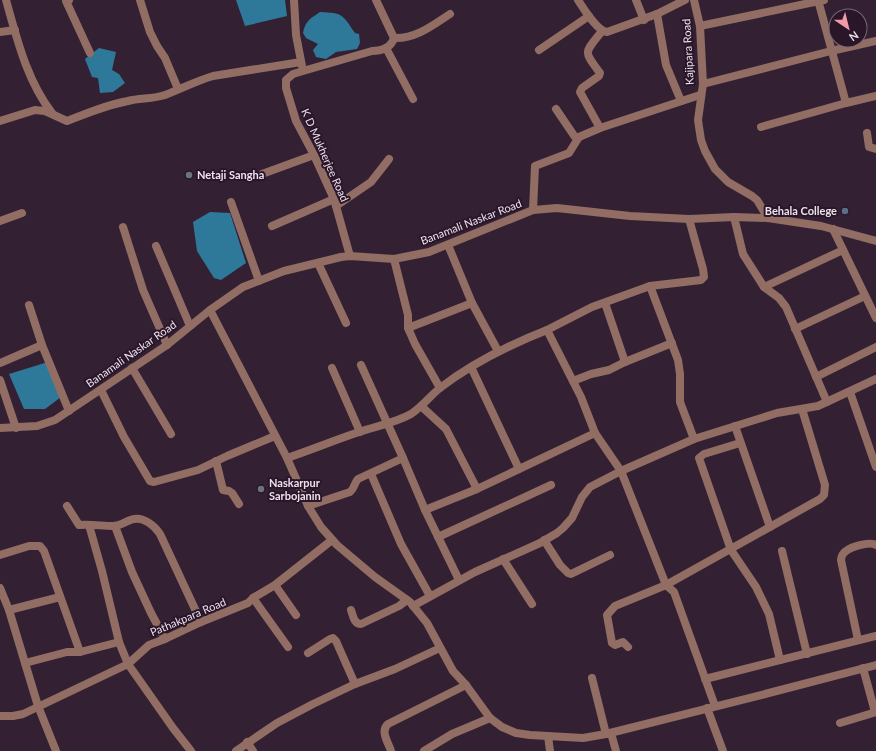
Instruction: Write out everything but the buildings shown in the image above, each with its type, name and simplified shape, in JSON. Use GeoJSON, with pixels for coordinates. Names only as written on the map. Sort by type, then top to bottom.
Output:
{"type":"FeatureCollection","features":[{"type":"Feature","properties":{"kind":"street"},"geometry":{"type":"LineString","coordinates":[[6,0],[31,80],[43,101],[53,114]]}},
{"type":"Feature","properties":{"kind":"street"},"geometry":{"type":"LineString","coordinates":[[69,0],[66,1],[90,53]]}},
{"type":"Feature","properties":{"kind":"street"},"geometry":{"type":"LineString","coordinates":[[140,0],[150,32],[165,58],[178,89]]}},
{"type":"Feature","properties":{"kind":"street"},"geometry":{"type":"LineString","coordinates":[[294,0],[296,35],[303,71]]}},
{"type":"Feature","properties":{"kind":"street"},"geometry":{"type":"LineString","coordinates":[[376,0],[394,38],[391,46],[386,48],[413,99]]}},
{"type":"Feature","properties":{"kind":"street"},"geometry":{"type":"LineString","coordinates":[[578,0],[602,31],[587,52],[587,56],[600,73],[599,76],[582,88],[580,92],[600,128]]}},
{"type":"Feature","properties":{"kind":"street"},"geometry":{"type":"LineString","coordinates":[[636,0],[644,20]]}},
{"type":"Feature","properties":{"kind":"street","name":"Kajipara Road"},"geometry":{"type":"LineString","coordinates":[[602,31],[612,30],[644,20],[685,0]]}},
{"type":"Feature","properties":{"kind":"street","name":"Kajipara Road"},"geometry":{"type":"LineString","coordinates":[[694,0],[700,26],[703,84],[700,95],[698,120],[701,140],[715,169],[728,182],[757,200],[768,218]]}},
{"type":"Feature","properties":{"kind":"street"},"geometry":{"type":"LineString","coordinates":[[700,26],[820,0],[831,51],[846,103]]}},
{"type":"Feature","properties":{"kind":"street"},"geometry":{"type":"LineString","coordinates":[[394,38],[410,37],[423,31],[450,14]]}},
{"type":"Feature","properties":{"kind":"street"},"geometry":{"type":"LineString","coordinates":[[657,14],[666,65],[681,101]]}},
{"type":"Feature","properties":{"kind":"street"},"geometry":{"type":"LineString","coordinates":[[539,50],[589,16]]}},
{"type":"Feature","properties":{"kind":"street"},"geometry":{"type":"LineString","coordinates":[[0,32],[15,30]]}},
{"type":"Feature","properties":{"kind":"street"},"geometry":{"type":"LineString","coordinates":[[703,84],[876,41]]}},
{"type":"Feature","properties":{"kind":"street","name":"K D Mukherjee Road"},"geometry":{"type":"LineString","coordinates":[[350,256],[335,203],[314,155],[296,122],[286,88],[286,80],[293,74],[386,48]]}},
{"type":"Feature","properties":{"kind":"street"},"geometry":{"type":"LineString","coordinates":[[0,121],[35,110],[53,114],[64,121],[67,121],[105,106],[137,99],[157,97],[213,76],[301,62]]}},
{"type":"Feature","properties":{"kind":"street"},"geometry":{"type":"LineString","coordinates":[[533,210],[535,166],[569,153],[579,137],[600,128],[700,95]]}},
{"type":"Feature","properties":{"kind":"street"},"geometry":{"type":"LineString","coordinates":[[761,127],[876,96]]}},
{"type":"Feature","properties":{"kind":"street"},"geometry":{"type":"LineString","coordinates":[[556,109],[575,137],[579,137]]}},
{"type":"Feature","properties":{"kind":"street"},"geometry":{"type":"LineString","coordinates":[[867,133],[869,147],[876,149]]}},
{"type":"Feature","properties":{"kind":"street"},"geometry":{"type":"LineString","coordinates":[[262,174],[314,155]]}},
{"type":"Feature","properties":{"kind":"street"},"geometry":{"type":"LineString","coordinates":[[272,226],[335,203],[371,182],[389,159]]}},
{"type":"Feature","properties":{"kind":"street"},"geometry":{"type":"LineString","coordinates":[[231,202],[259,281]]}},
{"type":"Feature","properties":{"kind":"street","name":"Banamali Naskar Road"},"geometry":{"type":"LineString","coordinates":[[0,428],[37,426],[55,420],[167,345],[210,310],[243,287],[284,271],[318,262],[350,256],[394,259],[429,252],[533,210],[557,208],[630,216],[689,219],[734,217],[768,218],[833,229],[876,241]]}},
{"type":"Feature","properties":{"kind":"street"},"geometry":{"type":"LineString","coordinates":[[0,221],[22,213]]}},
{"type":"Feature","properties":{"kind":"street"},"geometry":{"type":"LineString","coordinates":[[734,217],[743,254],[764,287],[779,298],[786,307],[827,402]]}},
{"type":"Feature","properties":{"kind":"street"},"geometry":{"type":"LineString","coordinates":[[287,458],[360,432],[388,424],[410,415],[440,388],[470,367],[498,351],[547,330],[578,313],[650,286],[701,280],[704,277],[703,269],[689,219]]}},
{"type":"Feature","properties":{"kind":"street"},"geometry":{"type":"LineString","coordinates":[[123,227],[143,290],[167,345]]}},
{"type":"Feature","properties":{"kind":"street"},"geometry":{"type":"LineString","coordinates":[[833,229],[876,318]]}},
{"type":"Feature","properties":{"kind":"street"},"geometry":{"type":"LineString","coordinates":[[448,245],[472,303],[498,351]]}},
{"type":"Feature","properties":{"kind":"street"},"geometry":{"type":"LineString","coordinates":[[156,246],[190,326]]}},
{"type":"Feature","properties":{"kind":"street"},"geometry":{"type":"LineString","coordinates":[[764,287],[843,250]]}},
{"type":"Feature","properties":{"kind":"street"},"geometry":{"type":"LineString","coordinates":[[394,259],[408,315],[408,328],[415,344],[440,388]]}},
{"type":"Feature","properties":{"kind":"street"},"geometry":{"type":"LineString","coordinates":[[318,262],[346,323]]}},
{"type":"Feature","properties":{"kind":"street"},"geometry":{"type":"LineString","coordinates":[[650,286],[680,367],[680,402],[694,439]]}},
{"type":"Feature","properties":{"kind":"street"},"geometry":{"type":"LineString","coordinates":[[795,329],[865,296]]}},
{"type":"Feature","properties":{"kind":"street"},"geometry":{"type":"LineString","coordinates":[[408,328],[472,303]]}},
{"type":"Feature","properties":{"kind":"street"},"geometry":{"type":"LineString","coordinates":[[605,303],[625,362]]}},
{"type":"Feature","properties":{"kind":"street"},"geometry":{"type":"LineString","coordinates":[[29,305],[42,345],[69,411]]}},
{"type":"Feature","properties":{"kind":"street"},"geometry":{"type":"LineString","coordinates":[[210,310],[287,458],[308,506],[321,527],[332,540],[375,577],[410,603],[427,623],[452,671],[466,685],[490,718],[502,727],[516,733],[530,735],[583,738],[608,734],[876,665]]}},
{"type":"Feature","properties":{"kind":"street"},"geometry":{"type":"LineString","coordinates":[[547,330],[581,397],[595,433],[621,471],[666,585],[674,592],[706,679],[711,707],[723,751]]}},
{"type":"Feature","properties":{"kind":"street"},"geometry":{"type":"LineString","coordinates":[[573,381],[591,374],[609,370],[672,343]]}},
{"type":"Feature","properties":{"kind":"street"},"geometry":{"type":"LineString","coordinates":[[0,363],[42,345]]}},
{"type":"Feature","properties":{"kind":"street"},"geometry":{"type":"LineString","coordinates":[[816,377],[876,347]]}},
{"type":"Feature","properties":{"kind":"street"},"geometry":{"type":"LineString","coordinates":[[361,365],[425,510],[459,580]]}},
{"type":"Feature","properties":{"kind":"street"},"geometry":{"type":"LineString","coordinates":[[470,367],[519,469]]}},
{"type":"Feature","properties":{"kind":"street"},"geometry":{"type":"LineString","coordinates":[[132,368],[171,434]]}},
{"type":"Feature","properties":{"kind":"street"},"geometry":{"type":"LineString","coordinates":[[332,368],[360,432]]}},
{"type":"Feature","properties":{"kind":"street"},"geometry":{"type":"LineString","coordinates":[[0,380],[16,428]]}},
{"type":"Feature","properties":{"kind":"street"},"geometry":{"type":"LineString","coordinates":[[351,610],[355,622],[361,624],[399,606],[430,596],[459,580],[544,540],[557,533],[568,524],[582,497],[590,488],[621,471],[694,439],[777,412],[818,406],[875,381]]}},
{"type":"Feature","properties":{"kind":"street"},"geometry":{"type":"LineString","coordinates":[[101,390],[124,437],[150,481],[154,482],[198,470],[275,436]]}},
{"type":"Feature","properties":{"kind":"street"},"geometry":{"type":"LineString","coordinates":[[850,392],[876,467]]}},
{"type":"Feature","properties":{"kind":"street"},"geometry":{"type":"LineString","coordinates":[[421,406],[446,429],[477,489]]}},
{"type":"Feature","properties":{"kind":"street"},"geometry":{"type":"LineString","coordinates":[[628,647],[623,642],[615,645],[612,643],[607,614],[615,606],[666,585],[770,528],[820,499],[824,495],[825,485],[802,409]]}},
{"type":"Feature","properties":{"kind":"street"},"geometry":{"type":"LineString","coordinates":[[735,426],[770,528]]}},
{"type":"Feature","properties":{"kind":"street"},"geometry":{"type":"LineString","coordinates":[[425,510],[477,489],[595,433]]}},
{"type":"Feature","properties":{"kind":"street"},"geometry":{"type":"LineString","coordinates":[[740,443],[704,454],[699,458],[731,550],[763,599],[769,614],[780,660]]}},
{"type":"Feature","properties":{"kind":"street"},"geometry":{"type":"LineString","coordinates":[[308,506],[350,492],[358,479],[403,458]]}},
{"type":"Feature","properties":{"kind":"street"},"geometry":{"type":"LineString","coordinates":[[216,461],[223,490],[232,493],[239,504]]}},
{"type":"Feature","properties":{"kind":"street"},"geometry":{"type":"LineString","coordinates":[[370,474],[401,544],[430,596]]}},
{"type":"Feature","properties":{"kind":"street"},"geometry":{"type":"LineString","coordinates":[[438,537],[551,485]]}},
{"type":"Feature","properties":{"kind":"street"},"geometry":{"type":"LineString","coordinates":[[66,506],[79,525],[115,526],[138,519],[146,522],[157,530],[201,622]]}},
{"type":"Feature","properties":{"kind":"street"},"geometry":{"type":"LineString","coordinates":[[89,525],[120,642],[128,664],[191,751]]}},
{"type":"Feature","properties":{"kind":"street"},"geometry":{"type":"LineString","coordinates":[[115,526],[132,572],[165,639]]}},
{"type":"Feature","properties":{"kind":"street","name":"Pathakpara Road"},"geometry":{"type":"LineString","coordinates":[[0,716],[23,714],[128,664],[149,645],[248,603],[253,598],[275,585],[332,540]]}},
{"type":"Feature","properties":{"kind":"street"},"geometry":{"type":"LineString","coordinates":[[544,540],[560,565],[571,574],[610,555]]}},
{"type":"Feature","properties":{"kind":"street"},"geometry":{"type":"LineString","coordinates":[[858,640],[841,560],[843,554],[851,548],[872,542],[876,545]]}},
{"type":"Feature","properties":{"kind":"street"},"geometry":{"type":"LineString","coordinates":[[0,555],[29,546],[40,546],[46,557],[80,652]]}},
{"type":"Feature","properties":{"kind":"street"},"geometry":{"type":"LineString","coordinates":[[782,551],[807,654]]}},
{"type":"Feature","properties":{"kind":"street"},"geometry":{"type":"LineString","coordinates":[[503,559],[532,604]]}},
{"type":"Feature","properties":{"kind":"street"},"geometry":{"type":"LineString","coordinates":[[275,585],[296,615]]}},
{"type":"Feature","properties":{"kind":"street"},"geometry":{"type":"LineString","coordinates":[[0,588],[9,610],[38,706],[56,751]]}},
{"type":"Feature","properties":{"kind":"street"},"geometry":{"type":"LineString","coordinates":[[9,610],[60,597]]}},
{"type":"Feature","properties":{"kind":"street"},"geometry":{"type":"LineString","coordinates":[[253,598],[288,647]]}},
{"type":"Feature","properties":{"kind":"street"},"geometry":{"type":"LineString","coordinates":[[706,679],[876,636]]}},
{"type":"Feature","properties":{"kind":"street"},"geometry":{"type":"LineString","coordinates":[[308,653],[333,638],[336,641],[355,684]]}},
{"type":"Feature","properties":{"kind":"street"},"geometry":{"type":"LineString","coordinates":[[25,663],[67,652],[80,652],[120,642]]}},
{"type":"Feature","properties":{"kind":"street"},"geometry":{"type":"LineString","coordinates":[[236,751],[247,742],[277,723],[313,704],[355,684],[395,670],[440,648]]}},
{"type":"Feature","properties":{"kind":"street"},"geometry":{"type":"LineString","coordinates":[[840,723],[876,712],[863,668]]}},
{"type":"Feature","properties":{"kind":"street"},"geometry":{"type":"LineString","coordinates":[[592,678],[608,734],[616,751]]}},
{"type":"Feature","properties":{"kind":"street"},"geometry":{"type":"LineString","coordinates":[[391,751],[384,727],[466,685]]}},
{"type":"Feature","properties":{"kind":"street"},"geometry":{"type":"LineString","coordinates":[[424,751],[452,734],[490,718]]}},
{"type":"Feature","properties":{"kind":"street"},"geometry":{"type":"LineString","coordinates":[[548,736],[550,751]]}},
{"type":"Feature","properties":{"kind":"street"},"geometry":{"type":"LineString","coordinates":[[247,742],[253,751]]}},
{"type":"Feature","properties":{"kind":"water"},"geometry":{"type":"Polygon","coordinates":[[[236,0],[285,0],[287,16],[245,26],[236,0]]]}},
{"type":"Feature","properties":{"kind":"water"},"geometry":{"type":"Polygon","coordinates":[[[320,12],[338,14],[344,18],[355,33],[359,34],[360,43],[357,49],[336,52],[326,59],[316,57],[313,50],[318,44],[306,38],[303,33],[311,18],[320,12]]]}},
{"type":"Feature","properties":{"kind":"water"},"geometry":{"type":"Polygon","coordinates":[[[99,48],[116,52],[112,70],[119,74],[125,83],[113,92],[100,93],[98,78],[92,77],[85,59],[99,48]]]}},
{"type":"Feature","properties":{"kind":"water"},"geometry":{"type":"Polygon","coordinates":[[[210,212],[230,213],[246,263],[221,280],[214,278],[197,251],[193,222],[210,212]]]}},
{"type":"Feature","properties":{"kind":"water"},"geometry":{"type":"Polygon","coordinates":[[[48,362],[61,397],[45,409],[24,409],[9,374],[48,362]]]}},
{"type":"Feature","properties":{"kind":"place","name":"Netaji Sangha"},"geometry":{"type":"Point","coordinates":[189,175]}},
{"type":"Feature","properties":{"kind":"place","name":"Behala College"},"geometry":{"type":"Point","coordinates":[845,211]}},
{"type":"Feature","properties":{"kind":"place","name":"Naskarpur Sarbojanin"},"geometry":{"type":"Point","coordinates":[261,489]}}]}
